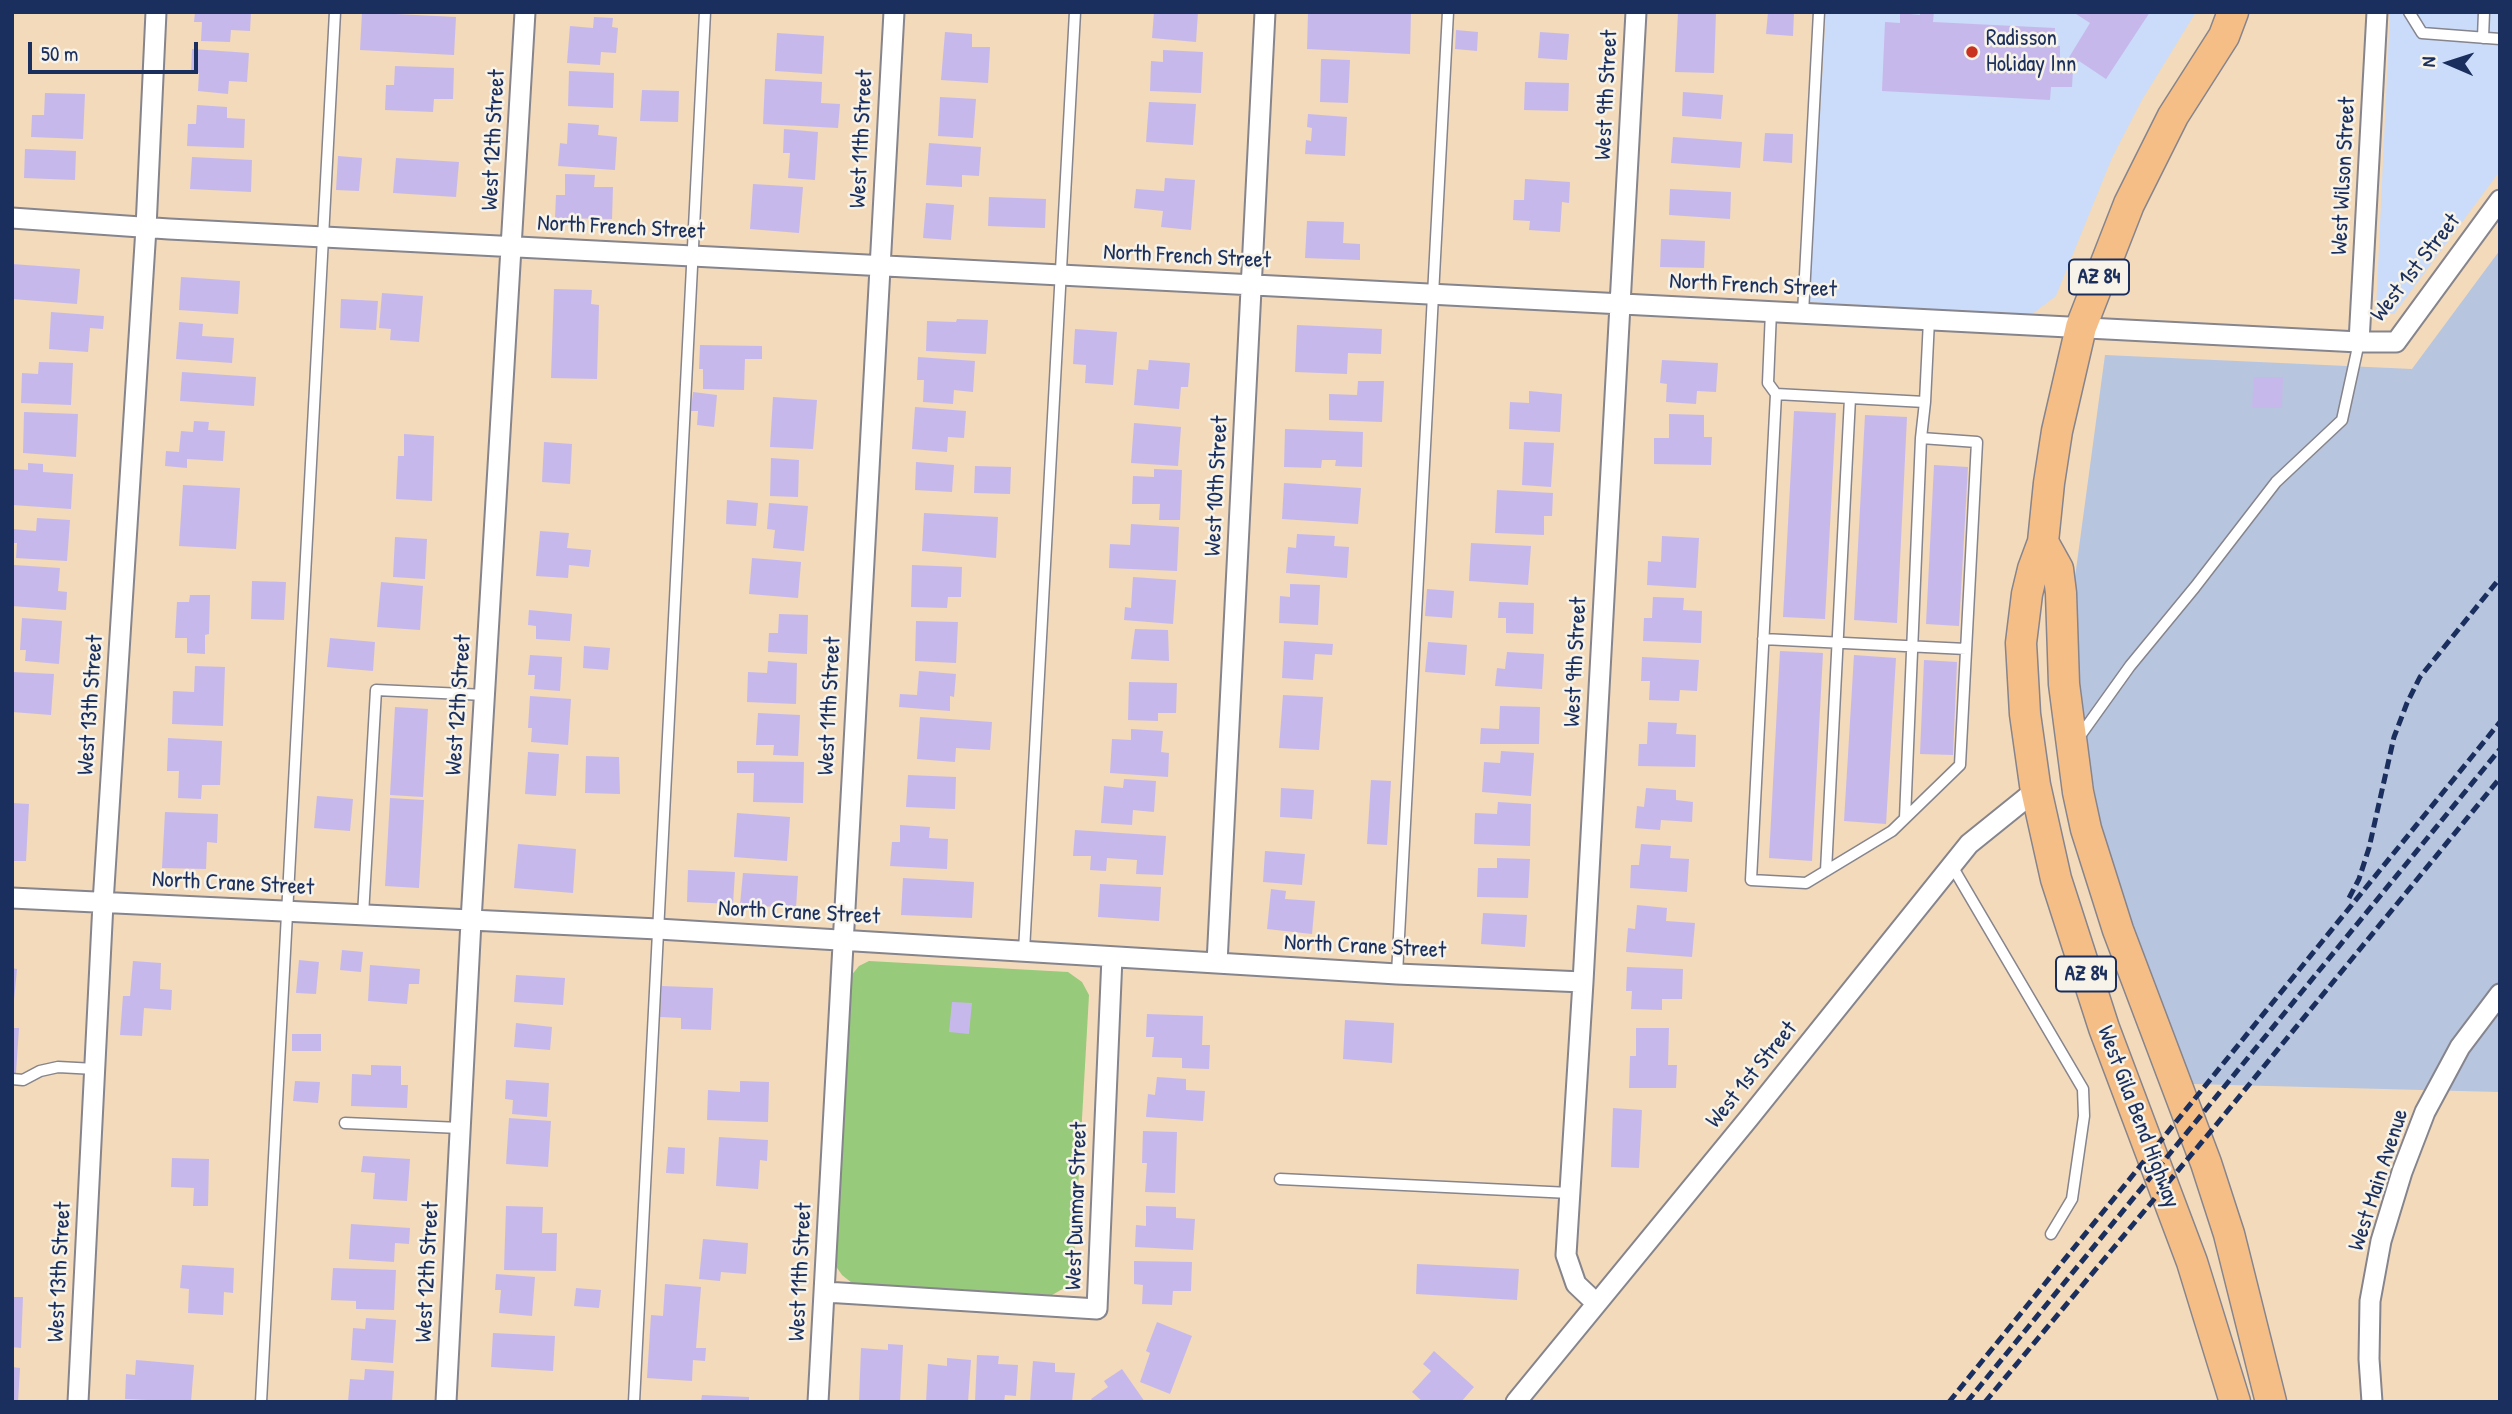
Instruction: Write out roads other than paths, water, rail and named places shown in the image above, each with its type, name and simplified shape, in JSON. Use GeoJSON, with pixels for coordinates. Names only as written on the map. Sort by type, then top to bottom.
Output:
{"type":"FeatureCollection","features":[{"type":"Feature","properties":{"kind":"main road","name":"West Gila Bend Highway"},"geometry":{"type":"LineString","coordinates":[[2235,1402],[2192,1262],[2122,1078],[2069,926],[2036,790],[2025,714],[2021,643],[2030,582],[2043,542],[2057,431],[2081,327],[2114,240],[2151,159],[2192,84],[2228,24],[2255,12]]}},
{"type":"Feature","properties":{"kind":"main road","name":"West Gila Bend Highway"},"geometry":{"type":"LineString","coordinates":[[2043,542],[2058,569],[2064,684],[2072,747],[2078,792],[2098,873],[2206,1163],[2240,1275],[2271,1402]]}},
{"type":"Feature","properties":{"kind":"street","name":"West 13th Street"},"geometry":{"type":"LineString","coordinates":[[78,1402],[103,903],[146,228],[156,12]]}},
{"type":"Feature","properties":{"kind":"street","name":"West 12th Street"},"geometry":{"type":"LineString","coordinates":[[446,1402],[471,921],[525,12]]}},
{"type":"Feature","properties":{"kind":"street","name":"West 11th Street"},"geometry":{"type":"LineString","coordinates":[[818,1402],[841,940],[894,12]]}},
{"type":"Feature","properties":{"kind":"street","name":"West 10th Street"},"geometry":{"type":"LineString","coordinates":[[1217,963],[1265,12]]}},
{"type":"Feature","properties":{"kind":"street","name":"West 9th Street"},"geometry":{"type":"LineString","coordinates":[[1596,1304],[1576,1284],[1566,1255],[1636,12]]}},
{"type":"Feature","properties":{"kind":"street","name":"West Wilson Street"},"geometry":{"type":"LineString","coordinates":[[2359,342],[2377,12]]}},
{"type":"Feature","properties":{"kind":"street","name":"West 1st Street"},"geometry":{"type":"LineString","coordinates":[[2359,342],[2396,342],[2500,200]]}},
{"type":"Feature","properties":{"kind":"street","name":"North French Street"},"geometry":{"type":"LineString","coordinates":[[12,218],[146,228],[2359,342]]}},
{"type":"Feature","properties":{"kind":"street","name":"West 1st Street"},"geometry":{"type":"LineString","coordinates":[[1516,1402],[1969,844],[2036,790]]}},
{"type":"Feature","properties":{"kind":"street","name":"North Crane Street"},"geometry":{"type":"LineString","coordinates":[[12,898],[658,929],[1397,974],[1583,982]]}},
{"type":"Feature","properties":{"kind":"street","name":"West Dunmar Street"},"geometry":{"type":"LineString","coordinates":[[825,1292],[1097,1309],[1112,957]]}},
{"type":"Feature","properties":{"kind":"street","name":"West Main Avenue"},"geometry":{"type":"LineString","coordinates":[[2372,1402],[2369,1359],[2370,1301],[2381,1241],[2402,1172],[2425,1112],[2460,1047],[2500,994]]}},
{"type":"Feature","properties":{"kind":"lane"},"geometry":{"type":"LineString","coordinates":[[261,1402],[335,12]]}},
{"type":"Feature","properties":{"kind":"lane"},"geometry":{"type":"LineString","coordinates":[[634,1402],[705,12]]}},
{"type":"Feature","properties":{"kind":"lane"},"geometry":{"type":"LineString","coordinates":[[1024,951],[1075,12]]}},
{"type":"Feature","properties":{"kind":"lane"},"geometry":{"type":"LineString","coordinates":[[1397,974],[1448,12]]}},
{"type":"Feature","properties":{"kind":"lane"},"geometry":{"type":"LineString","coordinates":[[1803,313],[1819,12]]}},
{"type":"Feature","properties":{"kind":"lane"},"geometry":{"type":"LineString","coordinates":[[2409,12],[2422,33],[2500,39]]}},
{"type":"Feature","properties":{"kind":"lane"},"geometry":{"type":"LineString","coordinates":[[2483,38],[2484,12]]}},
{"type":"Feature","properties":{"kind":"lane"},"geometry":{"type":"LineString","coordinates":[[1771,311],[1768,383],[1776,394],[1751,880],[1806,883],[1892,831],[1960,765],[1977,442],[1921,438]]}},
{"type":"Feature","properties":{"kind":"lane"},"geometry":{"type":"LineString","coordinates":[[1905,818],[1921,438],[1929,320]]}},
{"type":"Feature","properties":{"kind":"lane"},"geometry":{"type":"LineString","coordinates":[[2072,747],[2130,666],[2276,482],[2342,420],[2359,342]]}},
{"type":"Feature","properties":{"kind":"lane"},"geometry":{"type":"LineString","coordinates":[[1776,394],[1925,402]]}},
{"type":"Feature","properties":{"kind":"lane"},"geometry":{"type":"LineString","coordinates":[[1826,871],[1850,398]]}},
{"type":"Feature","properties":{"kind":"lane"},"geometry":{"type":"LineString","coordinates":[[1763,639],[1966,649]]}},
{"type":"Feature","properties":{"kind":"lane"},"geometry":{"type":"LineString","coordinates":[[363,915],[376,690],[485,695]]}},
{"type":"Feature","properties":{"kind":"lane"},"geometry":{"type":"LineString","coordinates":[[1952,865],[2083,1089],[2084,1116],[2072,1199],[2051,1234]]}},
{"type":"Feature","properties":{"kind":"lane"},"geometry":{"type":"LineString","coordinates":[[12,1079],[23,1080],[40,1071],[58,1067],[95,1069]]}},
{"type":"Feature","properties":{"kind":"lane"},"geometry":{"type":"LineString","coordinates":[[345,1123],[460,1128]]}},
{"type":"Feature","properties":{"kind":"lane"},"geometry":{"type":"LineString","coordinates":[[1280,1179],[1570,1193]]}},
{"type":"Feature","properties":{"kind":"railway"},"geometry":{"type":"LineString","coordinates":[[2349,898],[2359,879],[2369,848],[2394,737],[2407,703],[2420,677],[2500,578]]}},
{"type":"Feature","properties":{"kind":"railway"},"geometry":{"type":"LineString","coordinates":[[1949,1402],[2500,722]]}},
{"type":"Feature","properties":{"kind":"railway"},"geometry":{"type":"LineString","coordinates":[[1967,1402],[2500,749]]}},
{"type":"Feature","properties":{"kind":"railway"},"geometry":{"type":"LineString","coordinates":[[1985,1402],[2500,778]]}},
{"type":"Feature","properties":{"kind":"place","name":"Radisson Holiday Inn"},"geometry":{"type":"Point","coordinates":[1972,52]}}]}
